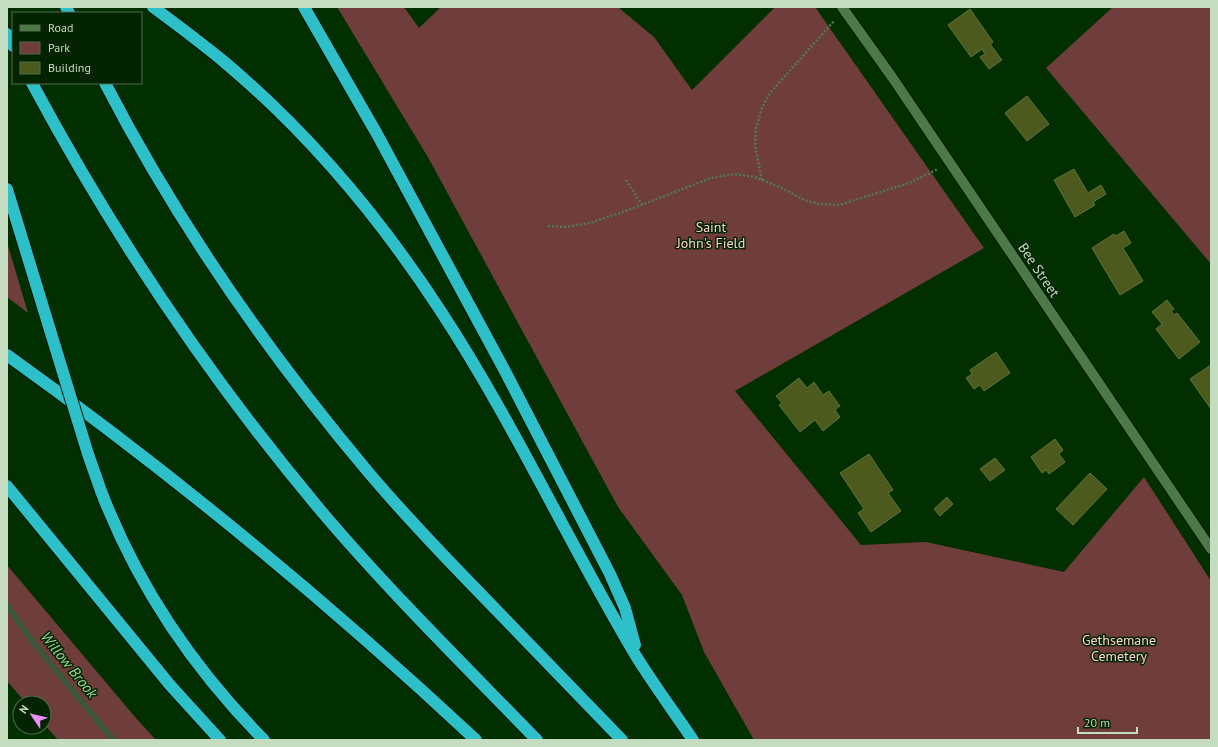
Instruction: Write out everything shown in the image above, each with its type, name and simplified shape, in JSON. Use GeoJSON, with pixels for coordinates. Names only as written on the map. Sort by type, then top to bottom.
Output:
{"type":"FeatureCollection","features":[{"type":"Feature","properties":{"kind":"highway"},"geometry":{"type":"LineString","coordinates":[[153,7],[222,60],[286,119],[353,192],[396,247],[442,313],[479,374],[638,658],[693,740]]}},
{"type":"Feature","properties":{"kind":"highway"},"geometry":{"type":"LineString","coordinates":[[304,7],[347,79],[396,169],[502,366],[610,574],[625,608],[638,658]]}},
{"type":"Feature","properties":{"kind":"highway"},"geometry":{"type":"LineString","coordinates":[[7,34],[12,44]]}},
{"type":"Feature","properties":{"kind":"highway"},"geometry":{"type":"LineString","coordinates":[[33,84],[79,167],[125,244],[190,342],[240,409],[345,539],[537,740]]}},
{"type":"Feature","properties":{"kind":"highway"},"geometry":{"type":"LineString","coordinates":[[106,84],[164,188],[200,245],[248,317],[307,396],[370,475],[439,550],[622,740]]}},
{"type":"Feature","properties":{"kind":"highway"},"geometry":{"type":"LineString","coordinates":[[7,189],[81,432],[101,491],[130,558],[169,623],[207,676],[232,706],[264,740]]}},
{"type":"Feature","properties":{"kind":"highway"},"geometry":{"type":"LineString","coordinates":[[7,355],[100,423],[212,510],[330,608],[476,740]]}},
{"type":"Feature","properties":{"kind":"highway"},"geometry":{"type":"LineString","coordinates":[[7,486],[170,685],[220,740]]}},
{"type":"Feature","properties":{"kind":"street","name":"Bee Street"},"geometry":{"type":"LineString","coordinates":[[843,9],[1211,549]]}},
{"type":"Feature","properties":{"kind":"path"},"geometry":{"type":"LineString","coordinates":[[762,180],[755,146],[756,128],[762,108],[770,93],[843,9]]}},
{"type":"Feature","properties":{"kind":"path"},"geometry":{"type":"LineString","coordinates":[[548,226],[565,227],[590,223],[642,205],[710,178],[734,174],[755,177],[782,188],[804,200],[820,204],[839,205],[909,184],[949,163]]}},
{"type":"Feature","properties":{"kind":"path"},"geometry":{"type":"LineString","coordinates":[[626,180],[642,205]]}},
{"type":"Feature","properties":{"kind":"green space"},"geometry":{"type":"Polygon","coordinates":[[[337,7],[404,7],[419,28],[441,7],[618,7],[654,37],[692,90],[775,7],[815,7],[984,248],[735,391],[861,545],[926,542],[1064,572],[1144,477],[1211,581],[1211,740],[754,740],[704,652],[682,595],[618,507],[429,159],[337,7]]]}},
{"type":"Feature","properties":{"kind":"green space"},"geometry":{"type":"Polygon","coordinates":[[[1113,7],[1211,7],[1211,264],[1046,68],[1113,7]]]}},
{"type":"Feature","properties":{"kind":"green space"},"geometry":{"type":"Polygon","coordinates":[[[7,242],[28,313],[7,297],[7,242]]]}},
{"type":"Feature","properties":{"kind":"green space"},"geometry":{"type":"Polygon","coordinates":[[[7,565],[156,740],[58,740],[52,733],[52,695],[19,695],[7,681],[7,565]]]}},
{"type":"Feature","properties":{"kind":"building"},"geometry":{"type":"Polygon","coordinates":[[[970,9],[993,42],[990,44],[1002,60],[989,69],[980,57],[985,54],[982,49],[971,57],[948,25],[970,9]]]}},
{"type":"Feature","properties":{"kind":"building"},"geometry":{"type":"Polygon","coordinates":[[[1027,96],[1049,124],[1027,141],[1005,113],[1027,96]]]}},
{"type":"Feature","properties":{"kind":"building"},"geometry":{"type":"Polygon","coordinates":[[[1074,169],[1088,193],[1101,185],[1106,194],[1093,202],[1095,205],[1075,217],[1054,180],[1074,169]]]}},
{"type":"Feature","properties":{"kind":"building"},"geometry":{"type":"Polygon","coordinates":[[[1124,231],[1131,243],[1123,248],[1143,281],[1120,295],[1092,248],[1114,234],[1116,236],[1124,231]]]}},
{"type":"Feature","properties":{"kind":"building"},"geometry":{"type":"Polygon","coordinates":[[[1167,300],[1174,309],[1171,311],[1174,315],[1177,313],[1200,342],[1179,359],[1156,329],[1162,324],[1152,312],[1167,300]]]}},
{"type":"Feature","properties":{"kind":"building"},"geometry":{"type":"Polygon","coordinates":[[[996,352],[1010,373],[984,391],[980,385],[974,389],[966,378],[972,374],[970,370],[996,352]]]}},
{"type":"Feature","properties":{"kind":"building"},"geometry":{"type":"Polygon","coordinates":[[[1211,365],[1211,409],[1190,379],[1211,365]]]}},
{"type":"Feature","properties":{"kind":"building"},"geometry":{"type":"Polygon","coordinates":[[[799,378],[807,388],[814,382],[823,395],[829,391],[840,406],[835,410],[840,417],[823,431],[815,420],[800,432],[779,405],[782,403],[776,396],[799,378]]]}},
{"type":"Feature","properties":{"kind":"building"},"geometry":{"type":"Polygon","coordinates":[[[1055,439],[1063,450],[1059,454],[1065,462],[1049,474],[1046,470],[1042,473],[1031,457],[1055,439]]]}},
{"type":"Feature","properties":{"kind":"building"},"geometry":{"type":"Polygon","coordinates":[[[869,454],[893,490],[888,493],[901,511],[871,532],[858,513],[864,509],[840,473],[869,454]]]}},
{"type":"Feature","properties":{"kind":"building"},"geometry":{"type":"Polygon","coordinates":[[[995,458],[1005,470],[990,481],[980,469],[995,458]]]}},
{"type":"Feature","properties":{"kind":"building"},"geometry":{"type":"Polygon","coordinates":[[[1090,473],[1107,489],[1073,525],[1056,509],[1090,473]]]}},
{"type":"Feature","properties":{"kind":"building"},"geometry":{"type":"Polygon","coordinates":[[[947,497],[953,504],[940,516],[934,509],[947,497]]]}},
{"type":"Feature","properties":{"kind":"waterway","name":"Willow Brook"},"geometry":{"type":"LineString","coordinates":[[7,605],[32,641],[113,740]]}},
{"type":"Feature","properties":{"kind":"park label","name":"Saint John's Field"},"geometry":{"type":"Point","coordinates":[711,236]}},
{"type":"Feature","properties":{"kind":"park label","name":"Gethsemane Cemetery"},"geometry":{"type":"Point","coordinates":[1119,648]}}]}
